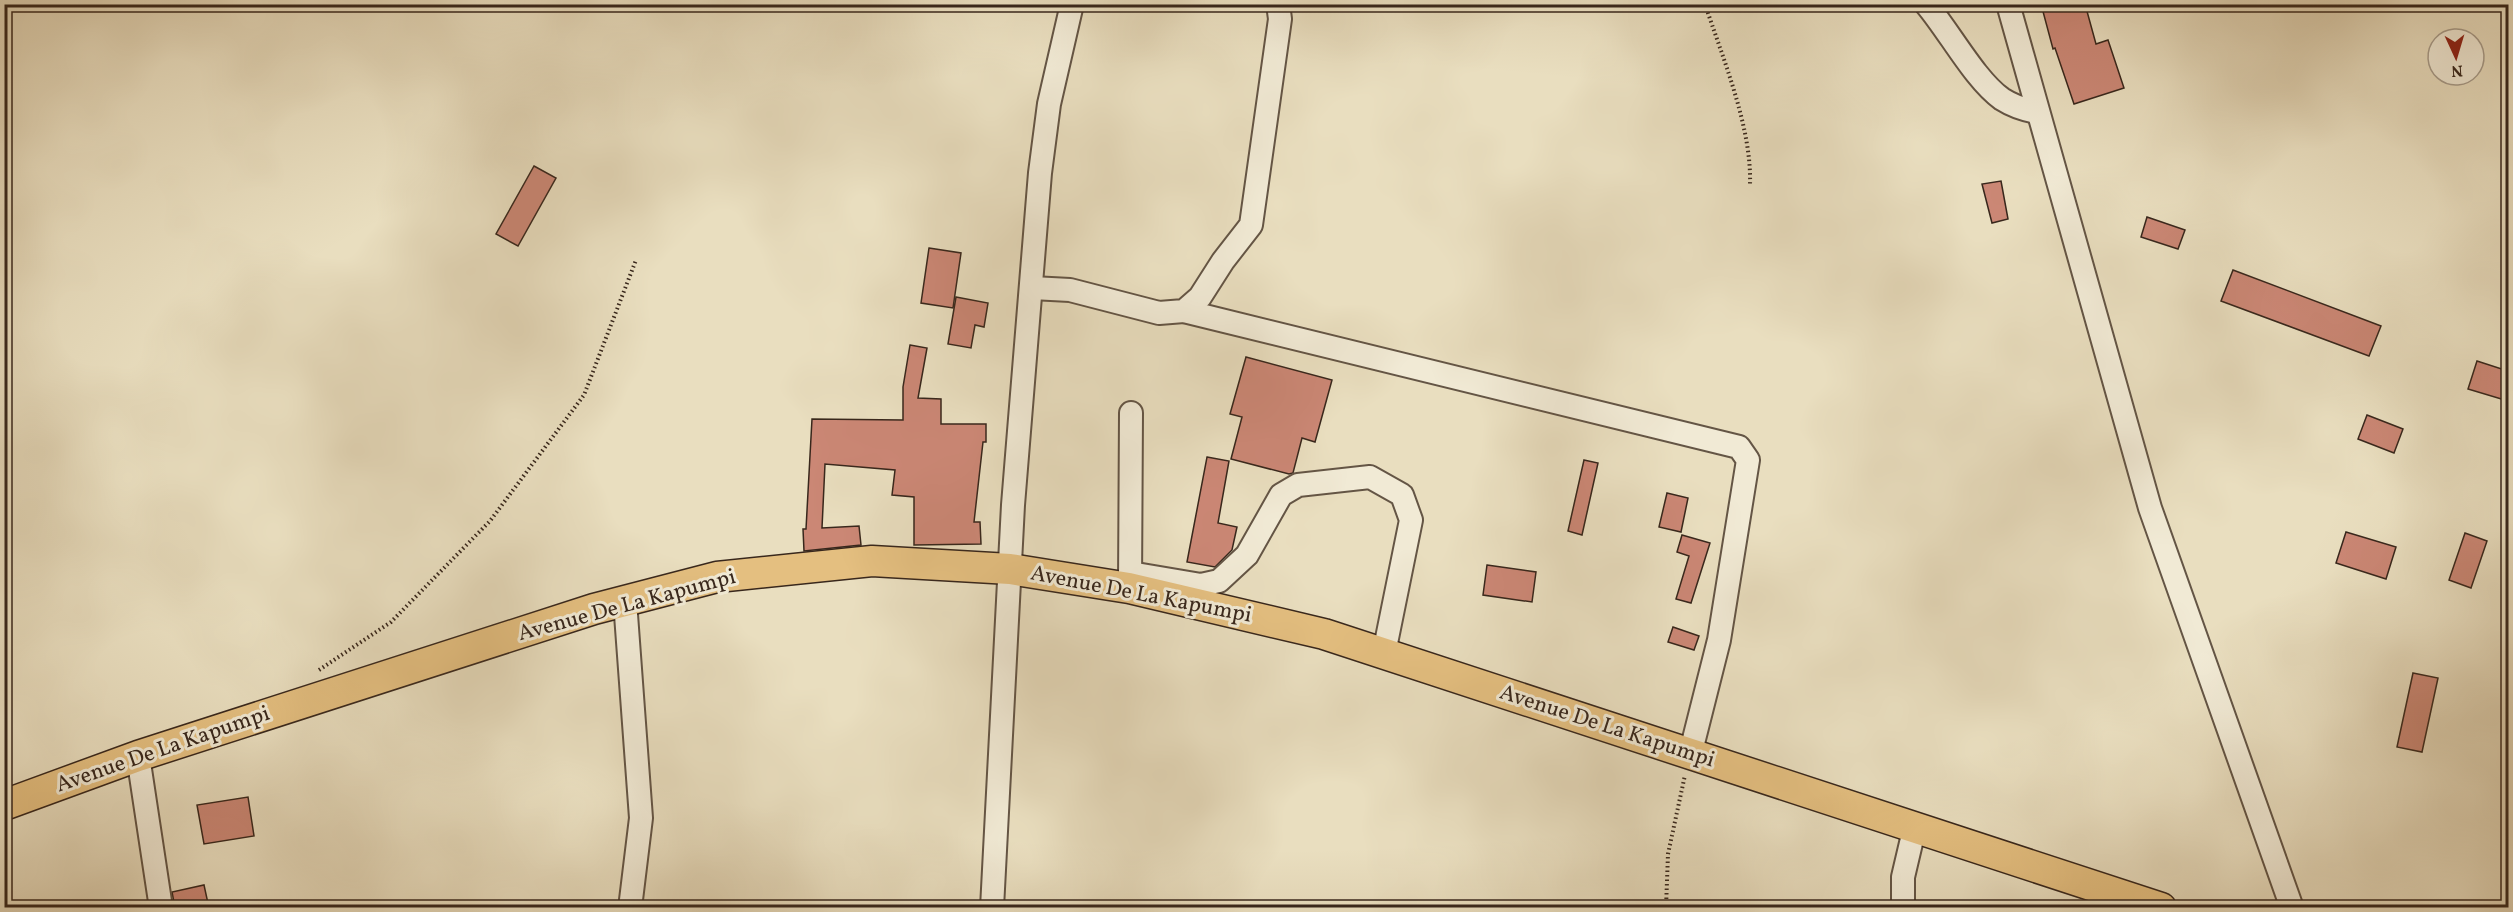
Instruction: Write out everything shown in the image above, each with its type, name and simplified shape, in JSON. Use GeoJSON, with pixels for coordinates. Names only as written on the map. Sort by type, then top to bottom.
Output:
{"type":"FeatureCollection","features":[{"type":"Feature","properties":{"kind":"main road","name":"Avenue De La Kapumpi"},"geometry":{"type":"LineString","coordinates":[[4,805],[138,756],[624,601],[717,577],[872,561],[1010,569],[1130,580],[1384,653],[2161,908]]}},
{"type":"Feature","properties":{"kind":"street"},"geometry":{"type":"LineString","coordinates":[[992,908],[1013,505],[1040,172],[1049,104],[1072,4]]}},
{"type":"Feature","properties":{"kind":"street"},"geometry":{"type":"LineString","coordinates":[[1184,311],[1200,297],[1223,261],[1251,225],[1280,19],[1278,4]]}},
{"type":"Feature","properties":{"kind":"street"},"geometry":{"type":"LineString","coordinates":[[1926,4],[1985,81],[2002,99],[2021,109],[2037,112]]}},
{"type":"Feature","properties":{"kind":"street"},"geometry":{"type":"LineString","coordinates":[[2008,4],[2150,508],[2292,908]]}},
{"type":"Feature","properties":{"kind":"street"},"geometry":{"type":"LineString","coordinates":[[1032,288],[1070,290],[1159,313],[1184,311],[1739,447],[1748,460],[1724,611],[1690,755]]}},
{"type":"Feature","properties":{"kind":"street"},"geometry":{"type":"LineString","coordinates":[[1131,413],[1130,580],[1201,585],[1219,581],[1247,555],[1281,495],[1298,485],[1370,477],[1402,495],[1411,520],[1384,653]]}},
{"type":"Feature","properties":{"kind":"street"},"geometry":{"type":"LineString","coordinates":[[624,601],[641,818],[630,908]]}},
{"type":"Feature","properties":{"kind":"street"},"geometry":{"type":"LineString","coordinates":[[138,756],[161,908]]}},
{"type":"Feature","properties":{"kind":"street"},"geometry":{"type":"LineString","coordinates":[[1903,908],[1903,877],[1914,826]]}},
{"type":"Feature","properties":{"kind":"path"},"geometry":{"type":"LineString","coordinates":[[1705,4],[1731,83],[1751,161],[1749,185]]}},
{"type":"Feature","properties":{"kind":"path"},"geometry":{"type":"LineString","coordinates":[[311,675],[391,622],[490,521],[584,395],[636,260]]}},
{"type":"Feature","properties":{"kind":"path"},"geometry":{"type":"LineString","coordinates":[[1666,908],[1668,854],[1690,755]]}},
{"type":"Feature","properties":{"kind":"building"},"geometry":{"type":"Polygon","coordinates":[[[2041,4],[2085,4],[2096,44],[2108,40],[2124,88],[2074,104],[2055,48],[2053,49],[2041,4]]]}},
{"type":"Feature","properties":{"kind":"building"},"geometry":{"type":"Polygon","coordinates":[[[534,166],[556,178],[518,246],[496,234],[534,166]]]}},
{"type":"Feature","properties":{"kind":"building"},"geometry":{"type":"Polygon","coordinates":[[[2001,181],[2008,219],[1992,223],[1982,184],[2001,181]]]}},
{"type":"Feature","properties":{"kind":"building"},"geometry":{"type":"Polygon","coordinates":[[[2147,217],[2185,230],[2178,249],[2141,237],[2147,217]]]}},
{"type":"Feature","properties":{"kind":"building"},"geometry":{"type":"Polygon","coordinates":[[[929,248],[961,253],[953,308],[921,303],[929,248]]]}},
{"type":"Feature","properties":{"kind":"building"},"geometry":{"type":"Polygon","coordinates":[[[2233,270],[2381,326],[2369,356],[2221,301],[2233,270]]]}},
{"type":"Feature","properties":{"kind":"building"},"geometry":{"type":"Polygon","coordinates":[[[956,297],[988,303],[984,327],[975,325],[971,348],[948,344],[956,297]]]}},
{"type":"Feature","properties":{"kind":"building"},"geometry":{"type":"Polygon","coordinates":[[[910,345],[927,348],[918,398],[941,399],[941,424],[986,424],[986,442],[983,442],[974,522],[980,522],[981,544],[914,545],[914,497],[892,495],[895,470],[825,464],[822,528],[859,526],[861,545],[804,551],[803,529],[806,529],[812,419],[903,420],[903,387],[910,345]]]}},
{"type":"Feature","properties":{"kind":"building"},"geometry":{"type":"Polygon","coordinates":[[[1246,357],[1332,380],[1315,442],[1302,438],[1293,473],[1289,474],[1231,459],[1242,417],[1230,414],[1246,357]]]}},
{"type":"Feature","properties":{"kind":"building"},"geometry":{"type":"Polygon","coordinates":[[[2477,361],[2508,371],[2508,401],[2468,389],[2477,361]]]}},
{"type":"Feature","properties":{"kind":"building"},"geometry":{"type":"Polygon","coordinates":[[[2367,415],[2403,429],[2394,453],[2358,439],[2367,415]]]}},
{"type":"Feature","properties":{"kind":"building"},"geometry":{"type":"Polygon","coordinates":[[[1207,457],[1229,461],[1218,523],[1237,527],[1232,550],[1215,567],[1187,562],[1207,457]]]}},
{"type":"Feature","properties":{"kind":"building"},"geometry":{"type":"Polygon","coordinates":[[[1584,460],[1598,463],[1582,535],[1568,531],[1584,460]]]}},
{"type":"Feature","properties":{"kind":"building"},"geometry":{"type":"Polygon","coordinates":[[[1667,493],[1688,498],[1681,532],[1659,527],[1667,493]]]}},
{"type":"Feature","properties":{"kind":"building"},"geometry":{"type":"Polygon","coordinates":[[[2346,532],[2396,547],[2386,579],[2336,563],[2346,532]]]}},
{"type":"Feature","properties":{"kind":"building"},"geometry":{"type":"Polygon","coordinates":[[[2465,533],[2487,541],[2471,588],[2449,580],[2465,533]]]}},
{"type":"Feature","properties":{"kind":"building"},"geometry":{"type":"Polygon","coordinates":[[[1682,535],[1710,543],[1691,603],[1676,599],[1689,556],[1677,552],[1682,535]]]}},
{"type":"Feature","properties":{"kind":"building"},"geometry":{"type":"Polygon","coordinates":[[[1487,565],[1536,572],[1532,602],[1483,595],[1487,565]]]}},
{"type":"Feature","properties":{"kind":"building"},"geometry":{"type":"Polygon","coordinates":[[[1673,627],[1699,636],[1694,650],[1668,642],[1673,627]]]}},
{"type":"Feature","properties":{"kind":"building"},"geometry":{"type":"Polygon","coordinates":[[[2413,673],[2438,678],[2422,752],[2397,747],[2413,673]]]}},
{"type":"Feature","properties":{"kind":"building"},"geometry":{"type":"Polygon","coordinates":[[[248,797],[254,836],[204,844],[197,805],[248,797]]]}},
{"type":"Feature","properties":{"kind":"building"},"geometry":{"type":"Polygon","coordinates":[[[204,885],[209,908],[175,908],[172,892],[204,885]]]}}]}
